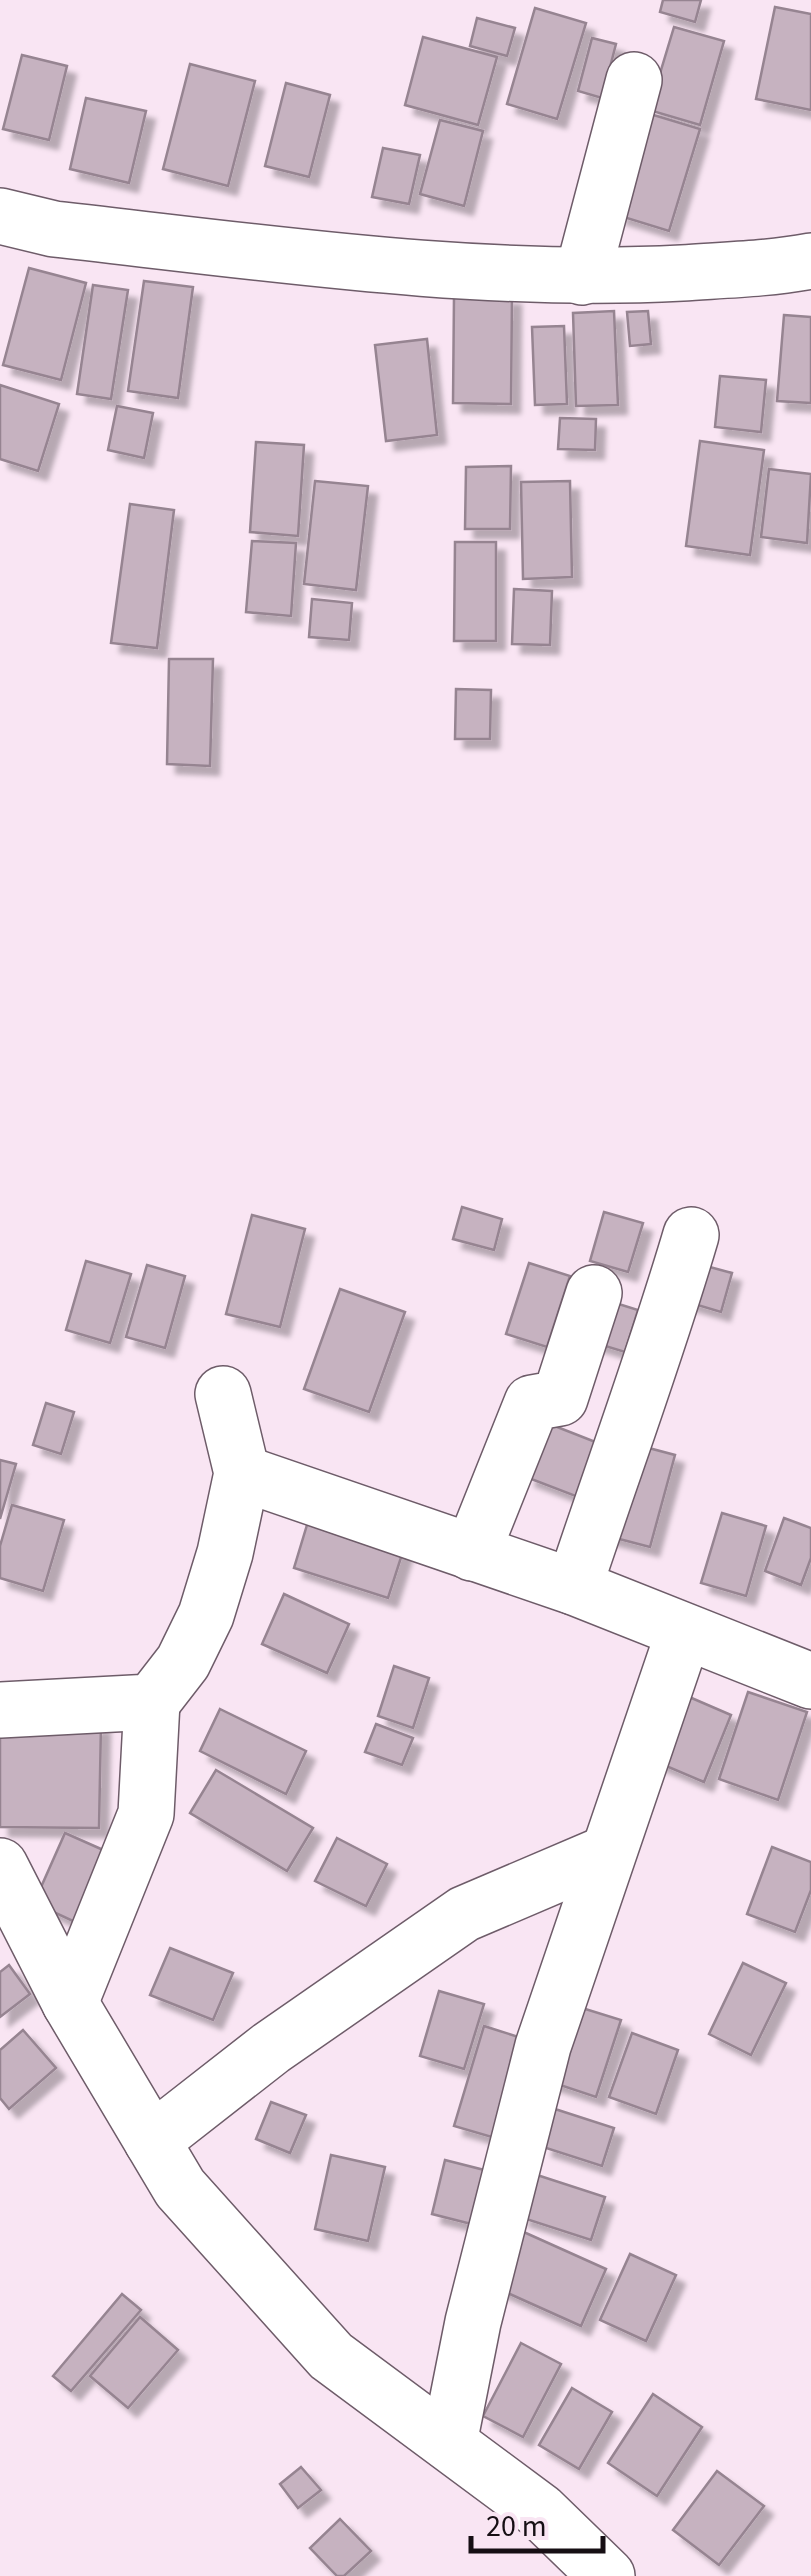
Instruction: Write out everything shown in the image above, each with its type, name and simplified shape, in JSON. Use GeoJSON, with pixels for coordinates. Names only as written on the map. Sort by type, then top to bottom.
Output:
{"type":"FeatureCollection","features":[{"type":"Feature","properties":{"kind":"street"},"geometry":{"type":"LineString","coordinates":[[582,277],[634,80]]}},
{"type":"Feature","properties":{"kind":"street"},"geometry":{"type":"LineString","coordinates":[[0,216],[54,229],[417,270],[582,277],[777,268],[811,262]]}},
{"type":"Feature","properties":{"kind":"street"},"geometry":{"type":"LineString","coordinates":[[574,1587],[626,1430],[658,1350],[690,1235]]}},
{"type":"Feature","properties":{"kind":"street"},"geometry":{"type":"LineString","coordinates":[[472,1553],[532,1403],[560,1398],[594,1292]]}},
{"type":"Feature","properties":{"kind":"street"},"geometry":{"type":"LineString","coordinates":[[70,2003],[146,1814],[152,1702],[183,1662],[206,1616],[242,1472],[223,1394]]}},
{"type":"Feature","properties":{"kind":"street"},"geometry":{"type":"LineString","coordinates":[[242,1472],[574,1587],[811,1680]]}},
{"type":"Feature","properties":{"kind":"street"},"geometry":{"type":"LineString","coordinates":[[450,2443],[472,2322],[543,2046],[684,1632]]}},
{"type":"Feature","properties":{"kind":"street"},"geometry":{"type":"LineString","coordinates":[[0,1710],[152,1702]]}},
{"type":"Feature","properties":{"kind":"street"},"geometry":{"type":"LineString","coordinates":[[152,2141],[271,2048],[464,1914],[607,1853]]}},
{"type":"Feature","properties":{"kind":"street"},"geometry":{"type":"LineString","coordinates":[[0,1866],[70,2003],[180,2188],[332,2356],[540,2511],[607,2576]]}},
{"type":"Feature","properties":{"kind":"building"},"geometry":{"type":"Polygon","coordinates":[[[663,0],[701,0],[695,22],[660,12],[663,0]]]}},
{"type":"Feature","properties":{"kind":"building"},"geometry":{"type":"Polygon","coordinates":[[[775,7],[811,14],[811,110],[756,99],[775,7]]]}},
{"type":"Feature","properties":{"kind":"building"},"geometry":{"type":"Polygon","coordinates":[[[535,8],[586,23],[557,119],[507,104],[535,8]]]}},
{"type":"Feature","properties":{"kind":"building"},"geometry":{"type":"Polygon","coordinates":[[[477,18],[515,28],[507,56],[470,46],[477,18]]]}},
{"type":"Feature","properties":{"kind":"building"},"geometry":{"type":"Polygon","coordinates":[[[674,27],[724,41],[700,125],[649,110],[674,27]]]}},
{"type":"Feature","properties":{"kind":"building"},"geometry":{"type":"Polygon","coordinates":[[[423,37],[497,57],[478,125],[405,105],[423,37]]]}},
{"type":"Feature","properties":{"kind":"building"},"geometry":{"type":"Polygon","coordinates":[[[592,38],[616,44],[602,98],[578,91],[592,38]]]}},
{"type":"Feature","properties":{"kind":"building"},"geometry":{"type":"Polygon","coordinates":[[[22,55],[67,66],[49,140],[3,129],[22,55]]]}},
{"type":"Feature","properties":{"kind":"building"},"geometry":{"type":"Polygon","coordinates":[[[190,64],[255,81],[228,186],[163,169],[190,64]]]}},
{"type":"Feature","properties":{"kind":"building"},"geometry":{"type":"Polygon","coordinates":[[[286,83],[330,95],[309,177],[265,166],[286,83]]]}},
{"type":"Feature","properties":{"kind":"building"},"geometry":{"type":"Polygon","coordinates":[[[86,98],[146,111],[129,183],[70,169],[86,98]]]}},
{"type":"Feature","properties":{"kind":"building"},"geometry":{"type":"Polygon","coordinates":[[[647,113],[700,129],[669,231],[617,215],[647,113]]]}},
{"type":"Feature","properties":{"kind":"building"},"geometry":{"type":"Polygon","coordinates":[[[440,120],[483,131],[464,206],[420,194],[440,120]]]}},
{"type":"Feature","properties":{"kind":"building"},"geometry":{"type":"Polygon","coordinates":[[[383,148],[420,155],[409,204],[372,197],[383,148]]]}},
{"type":"Feature","properties":{"kind":"building"},"geometry":{"type":"Polygon","coordinates":[[[29,268],[86,283],[61,380],[3,365],[29,268]]]}},
{"type":"Feature","properties":{"kind":"building"},"geometry":{"type":"Polygon","coordinates":[[[144,281],[193,287],[178,398],[128,391],[144,281]]]}},
{"type":"Feature","properties":{"kind":"building"},"geometry":{"type":"Polygon","coordinates":[[[93,285],[128,290],[111,399],[77,394],[93,285]]]}},
{"type":"Feature","properties":{"kind":"building"},"geometry":{"type":"Polygon","coordinates":[[[454,296],[512,296],[511,404],[453,403],[454,296]]]}},
{"type":"Feature","properties":{"kind":"building"},"geometry":{"type":"Polygon","coordinates":[[[614,311],[618,405],[576,406],[573,313],[614,311]]]}},
{"type":"Feature","properties":{"kind":"building"},"geometry":{"type":"Polygon","coordinates":[[[648,311],[651,344],[630,346],[627,312],[648,311]]]}},
{"type":"Feature","properties":{"kind":"building"},"geometry":{"type":"Polygon","coordinates":[[[784,315],[811,317],[811,403],[777,401],[784,315]]]}},
{"type":"Feature","properties":{"kind":"building"},"geometry":{"type":"Polygon","coordinates":[[[564,326],[567,404],[535,405],[532,327],[564,326]]]}},
{"type":"Feature","properties":{"kind":"building"},"geometry":{"type":"Polygon","coordinates":[[[427,339],[437,435],[386,441],[375,345],[427,339]]]}},
{"type":"Feature","properties":{"kind":"building"},"geometry":{"type":"Polygon","coordinates":[[[720,376],[766,380],[761,432],[715,427],[720,376]]]}},
{"type":"Feature","properties":{"kind":"building"},"geometry":{"type":"Polygon","coordinates":[[[0,385],[59,404],[38,471],[0,459],[0,385]]]}},
{"type":"Feature","properties":{"kind":"building"},"geometry":{"type":"Polygon","coordinates":[[[117,406],[153,413],[144,458],[108,450],[117,406]]]}},
{"type":"Feature","properties":{"kind":"building"},"geometry":{"type":"Polygon","coordinates":[[[560,418],[596,419],[595,450],[558,449],[560,418]]]}},
{"type":"Feature","properties":{"kind":"building"},"geometry":{"type":"Polygon","coordinates":[[[700,441],[764,450],[750,555],[686,546],[700,441]]]}},
{"type":"Feature","properties":{"kind":"building"},"geometry":{"type":"Polygon","coordinates":[[[256,442],[304,445],[298,536],[250,532],[256,442]]]}},
{"type":"Feature","properties":{"kind":"building"},"geometry":{"type":"Polygon","coordinates":[[[511,466],[510,529],[465,529],[466,467],[511,466]]]}},
{"type":"Feature","properties":{"kind":"building"},"geometry":{"type":"Polygon","coordinates":[[[769,469],[811,474],[807,543],[761,537],[769,469]]]}},
{"type":"Feature","properties":{"kind":"building"},"geometry":{"type":"Polygon","coordinates":[[[315,481],[368,486],[356,590],[304,584],[315,481]]]}},
{"type":"Feature","properties":{"kind":"building"},"geometry":{"type":"Polygon","coordinates":[[[570,481],[572,577],[523,579],[521,482],[570,481]]]}},
{"type":"Feature","properties":{"kind":"building"},"geometry":{"type":"Polygon","coordinates":[[[130,504],[174,510],[157,648],[111,643],[130,504]]]}},
{"type":"Feature","properties":{"kind":"building"},"geometry":{"type":"Polygon","coordinates":[[[252,541],[296,543],[291,616],[246,612],[252,541]]]}},
{"type":"Feature","properties":{"kind":"building"},"geometry":{"type":"Polygon","coordinates":[[[455,542],[496,542],[496,641],[454,641],[455,542]]]}},
{"type":"Feature","properties":{"kind":"building"},"geometry":{"type":"Polygon","coordinates":[[[514,589],[552,591],[550,645],[512,644],[514,589]]]}},
{"type":"Feature","properties":{"kind":"building"},"geometry":{"type":"Polygon","coordinates":[[[312,599],[352,603],[349,640],[309,637],[312,599]]]}},
{"type":"Feature","properties":{"kind":"building"},"geometry":{"type":"Polygon","coordinates":[[[169,659],[213,659],[210,766],[167,764],[169,659]]]}},
{"type":"Feature","properties":{"kind":"building"},"geometry":{"type":"Polygon","coordinates":[[[456,689],[491,690],[490,739],[455,739],[456,689]]]}},
{"type":"Feature","properties":{"kind":"building"},"geometry":{"type":"Polygon","coordinates":[[[462,1207],[502,1219],[494,1250],[453,1239],[462,1207]]]}},
{"type":"Feature","properties":{"kind":"building"},"geometry":{"type":"Polygon","coordinates":[[[604,1212],[643,1223],[628,1272],[590,1261],[604,1212]]]}},
{"type":"Feature","properties":{"kind":"building"},"geometry":{"type":"Polygon","coordinates":[[[252,1215],[305,1229],[280,1327],[226,1314],[252,1215]]]}},
{"type":"Feature","properties":{"kind":"building"},"geometry":{"type":"Polygon","coordinates":[[[86,1261],[131,1274],[110,1343],[66,1330],[86,1261]]]}},
{"type":"Feature","properties":{"kind":"building"},"geometry":{"type":"Polygon","coordinates":[[[529,1263],[570,1276],[547,1347],[506,1334],[529,1263]]]}},
{"type":"Feature","properties":{"kind":"building"},"geometry":{"type":"Polygon","coordinates":[[[695,1263],[732,1273],[721,1312],[684,1301],[695,1263]]]}},
{"type":"Feature","properties":{"kind":"building"},"geometry":{"type":"Polygon","coordinates":[[[147,1265],[185,1276],[165,1348],[126,1337],[147,1265]]]}},
{"type":"Feature","properties":{"kind":"building"},"geometry":{"type":"Polygon","coordinates":[[[340,1289],[405,1312],[369,1412],[304,1389],[340,1289]]]}},
{"type":"Feature","properties":{"kind":"building"},"geometry":{"type":"Polygon","coordinates":[[[606,1300],[638,1310],[625,1352],[592,1342],[606,1300]]]}},
{"type":"Feature","properties":{"kind":"building"},"geometry":{"type":"Polygon","coordinates":[[[46,1403],[74,1412],[61,1454],[33,1445],[46,1403]]]}},
{"type":"Feature","properties":{"kind":"building"},"geometry":{"type":"Polygon","coordinates":[[[547,1423],[598,1443],[578,1497],[526,1477],[547,1423]]]}},
{"type":"Feature","properties":{"kind":"building"},"geometry":{"type":"Polygon","coordinates":[[[630,1443],[675,1455],[650,1547],[604,1535],[630,1443]]]}},
{"type":"Feature","properties":{"kind":"building"},"geometry":{"type":"Polygon","coordinates":[[[0,1460],[16,1464],[0,1519],[0,1460]]]}},
{"type":"Feature","properties":{"kind":"building"},"geometry":{"type":"Polygon","coordinates":[[[12,1505],[64,1520],[43,1591],[0,1578],[0,1546],[12,1505]]]}},
{"type":"Feature","properties":{"kind":"building"},"geometry":{"type":"Polygon","coordinates":[[[722,1513],[766,1526],[746,1596],[701,1583],[722,1513]]]}},
{"type":"Feature","properties":{"kind":"building"},"geometry":{"type":"Polygon","coordinates":[[[310,1515],[405,1545],[388,1598],[294,1568],[310,1515]]]}},
{"type":"Feature","properties":{"kind":"building"},"geometry":{"type":"Polygon","coordinates":[[[784,1518],[811,1528],[811,1558],[801,1585],[765,1571],[784,1518]]]}},
{"type":"Feature","properties":{"kind":"building"},"geometry":{"type":"Polygon","coordinates":[[[284,1594],[349,1624],[327,1673],[262,1644],[284,1594]]]}},
{"type":"Feature","properties":{"kind":"building"},"geometry":{"type":"Polygon","coordinates":[[[394,1666],[429,1678],[413,1728],[378,1716],[394,1666]]]}},
{"type":"Feature","properties":{"kind":"building"},"geometry":{"type":"Polygon","coordinates":[[[748,1692],[807,1712],[778,1800],[719,1779],[748,1692]]]}},
{"type":"Feature","properties":{"kind":"building"},"geometry":{"type":"Polygon","coordinates":[[[680,1693],[731,1715],[704,1782],[652,1760],[680,1693]]]}},
{"type":"Feature","properties":{"kind":"building"},"geometry":{"type":"Polygon","coordinates":[[[220,1709],[306,1751],[286,1794],[200,1751],[220,1709]]]}},
{"type":"Feature","properties":{"kind":"building"},"geometry":{"type":"Polygon","coordinates":[[[0,1723],[101,1724],[99,1828],[0,1827],[0,1723]]]}},
{"type":"Feature","properties":{"kind":"building"},"geometry":{"type":"Polygon","coordinates":[[[376,1724],[413,1738],[402,1765],[365,1752],[376,1724]]]}},
{"type":"Feature","properties":{"kind":"building"},"geometry":{"type":"Polygon","coordinates":[[[216,1770],[313,1828],[287,1871],[190,1813],[216,1770]]]}},
{"type":"Feature","properties":{"kind":"building"},"geometry":{"type":"Polygon","coordinates":[[[65,1833],[119,1857],[88,1928],[34,1903],[65,1833]]]}},
{"type":"Feature","properties":{"kind":"building"},"geometry":{"type":"Polygon","coordinates":[[[337,1838],[387,1864],[366,1906],[315,1881],[337,1838]]]}},
{"type":"Feature","properties":{"kind":"building"},"geometry":{"type":"Polygon","coordinates":[[[772,1847],[811,1862],[811,1890],[795,1932],[747,1914],[772,1847]]]}},
{"type":"Feature","properties":{"kind":"building"},"geometry":{"type":"Polygon","coordinates":[[[170,1948],[233,1973],[213,2020],[150,1995],[170,1948]]]}},
{"type":"Feature","properties":{"kind":"building"},"geometry":{"type":"Polygon","coordinates":[[[743,1963],[786,1983],[751,2055],[709,2034],[743,1963]]]}},
{"type":"Feature","properties":{"kind":"building"},"geometry":{"type":"Polygon","coordinates":[[[9,1965],[30,1994],[0,2017],[0,1972],[9,1965]]]}},
{"type":"Feature","properties":{"kind":"building"},"geometry":{"type":"Polygon","coordinates":[[[439,1991],[484,2004],[464,2069],[420,2056],[439,1991]]]}},
{"type":"Feature","properties":{"kind":"building"},"geometry":{"type":"Polygon","coordinates":[[[566,2003],[621,2020],[596,2097],[542,2079],[566,2003]]]}},
{"type":"Feature","properties":{"kind":"building"},"geometry":{"type":"Polygon","coordinates":[[[484,2026],[531,2041],[502,2140],[454,2126],[484,2026]]]}},
{"type":"Feature","properties":{"kind":"building"},"geometry":{"type":"Polygon","coordinates":[[[23,2030],[56,2068],[9,2109],[0,2098],[0,2050],[23,2030]]]}},
{"type":"Feature","properties":{"kind":"building"},"geometry":{"type":"Polygon","coordinates":[[[632,2033],[678,2050],[656,2114],[609,2097],[632,2033]]]}},
{"type":"Feature","properties":{"kind":"building"},"geometry":{"type":"Polygon","coordinates":[[[271,2102],[306,2115],[290,2153],[256,2139],[271,2102]]]}},
{"type":"Feature","properties":{"kind":"building"},"geometry":{"type":"Polygon","coordinates":[[[555,2109],[614,2128],[602,2166],[543,2147],[555,2109]]]}},
{"type":"Feature","properties":{"kind":"building"},"geometry":{"type":"Polygon","coordinates":[[[331,2155],[385,2167],[368,2241],[315,2229],[331,2155]]]}},
{"type":"Feature","properties":{"kind":"building"},"geometry":{"type":"Polygon","coordinates":[[[445,2160],[500,2174],[487,2228],[432,2214],[445,2160]]]}},
{"type":"Feature","properties":{"kind":"building"},"geometry":{"type":"Polygon","coordinates":[[[534,2174],[605,2197],[591,2240],[520,2217],[534,2174]]]}},
{"type":"Feature","properties":{"kind":"building"},"geometry":{"type":"Polygon","coordinates":[[[517,2229],[606,2269],[581,2326],[492,2286],[517,2229]]]}},
{"type":"Feature","properties":{"kind":"building"},"geometry":{"type":"Polygon","coordinates":[[[630,2254],[676,2275],[646,2341],[600,2320],[630,2254]]]}},
{"type":"Feature","properties":{"kind":"building"},"geometry":{"type":"Polygon","coordinates":[[[122,2294],[141,2310],[71,2391],[53,2376],[122,2294]]]}},
{"type":"Feature","properties":{"kind":"building"},"geometry":{"type":"Polygon","coordinates":[[[140,2317],[178,2350],[128,2408],[90,2376],[140,2317]]]}},
{"type":"Feature","properties":{"kind":"building"},"geometry":{"type":"Polygon","coordinates":[[[521,2343],[561,2364],[523,2437],[483,2416],[521,2343]]]}},
{"type":"Feature","properties":{"kind":"building"},"geometry":{"type":"Polygon","coordinates":[[[572,2388],[612,2412],[579,2469],[539,2445],[572,2388]]]}},
{"type":"Feature","properties":{"kind":"building"},"geometry":{"type":"Polygon","coordinates":[[[653,2394],[702,2427],[657,2496],[608,2463],[653,2394]]]}},
{"type":"Feature","properties":{"kind":"building"},"geometry":{"type":"Polygon","coordinates":[[[301,2467],[321,2490],[298,2508],[280,2484],[301,2467]]]}},
{"type":"Feature","properties":{"kind":"building"},"geometry":{"type":"Polygon","coordinates":[[[717,2471],[764,2506],[719,2565],[673,2530],[717,2471]]]}},
{"type":"Feature","properties":{"kind":"building"},"geometry":{"type":"Polygon","coordinates":[[[340,2519],[371,2551],[344,2576],[337,2576],[310,2548],[340,2519]]]}}]}
